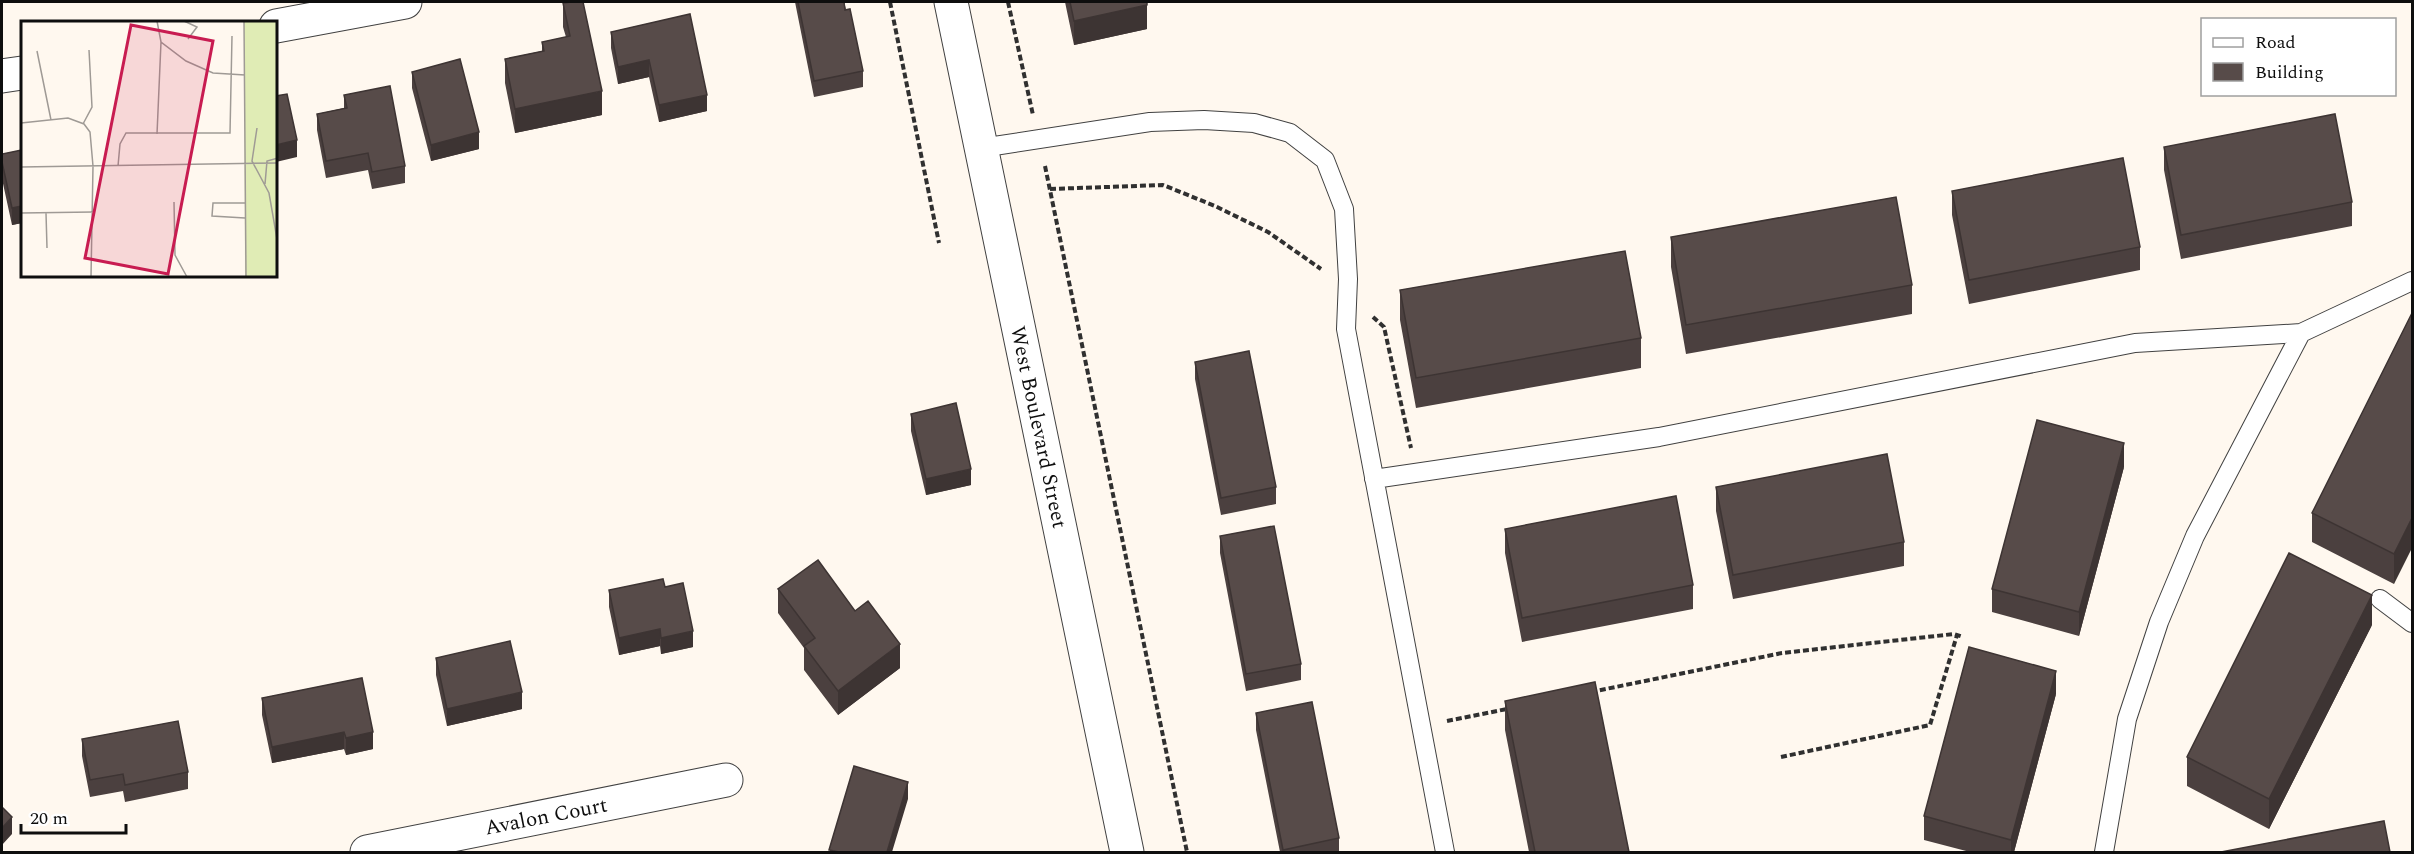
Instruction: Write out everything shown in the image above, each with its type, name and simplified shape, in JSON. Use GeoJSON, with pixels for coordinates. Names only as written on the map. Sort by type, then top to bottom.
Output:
{"type":"FeatureCollection","features":[{"type":"Feature","properties":{"kind":"street"},"geometry":{"type":"LineString","coordinates":[[278,26],[405,2]]}},
{"type":"Feature","properties":{"kind":"street","name":"West Boulevard Street"},"geometry":{"type":"LineString","coordinates":[[951,2],[1126,852]]}},
{"type":"Feature","properties":{"kind":"street"},"geometry":{"type":"LineString","coordinates":[[2,76],[21,73]]}},
{"type":"Feature","properties":{"kind":"street","name":"Avalon Court"},"geometry":{"type":"LineString","coordinates":[[367,852],[726,780]]}},
{"type":"Feature","properties":{"kind":"lane"},"geometry":{"type":"LineString","coordinates":[[981,148],[1150,122],[1204,120],[1254,123],[1290,133],[1325,160],[1344,209],[1348,279],[1346,329],[1445,852]]}},
{"type":"Feature","properties":{"kind":"lane"},"geometry":{"type":"LineString","coordinates":[[1374,479],[1659,437],[2135,343],[2301,333],[2412,281]]}},
{"type":"Feature","properties":{"kind":"lane"},"geometry":{"type":"LineString","coordinates":[[2104,852],[2127,719],[2159,621],[2195,536],[2301,333]]}},
{"type":"Feature","properties":{"kind":"lane"},"geometry":{"type":"LineString","coordinates":[[2380,599],[2412,623]]}},
{"type":"Feature","properties":{"kind":"path"},"geometry":{"type":"LineString","coordinates":[[890,2],[939,243]]}},
{"type":"Feature","properties":{"kind":"path"},"geometry":{"type":"LineString","coordinates":[[1008,2],[1050,189],[1186,852]]}},
{"type":"Feature","properties":{"kind":"path"},"geometry":{"type":"LineString","coordinates":[[1050,189],[1163,185],[1215,206],[1268,232],[1329,275],[1384,327],[1417,472]]}},
{"type":"Feature","properties":{"kind":"path"},"geometry":{"type":"LineString","coordinates":[[1583,693],[1782,653],[1958,635],[1963,637]]}},
{"type":"Feature","properties":{"kind":"path"},"geometry":{"type":"LineString","coordinates":[[1780,757],[1930,725],[1958,635]]}},
{"type":"Feature","properties":{"kind":"path"},"geometry":{"type":"LineString","coordinates":[[1420,726],[1513,708]]}},
{"type":"Feature","properties":{"kind":"building"},"geometry":{"type":"Polygon","coordinates":[[[583,2],[602,91],[515,109],[505,59],[544,51],[542,42],[570,36],[563,3],[583,2]]]}},
{"type":"Feature","properties":{"kind":"building"},"geometry":{"type":"Polygon","coordinates":[[[798,2],[844,2],[845,10],[850,9],[863,71],[814,81],[798,2]]]}},
{"type":"Feature","properties":{"kind":"building"},"geometry":{"type":"Polygon","coordinates":[[[1070,2],[1147,2],[1147,5],[1074,21],[1070,2]]]}},
{"type":"Feature","properties":{"kind":"building"},"geometry":{"type":"Polygon","coordinates":[[[690,14],[707,95],[659,105],[649,60],[618,67],[611,32],[690,14]]]}},
{"type":"Feature","properties":{"kind":"building"},"geometry":{"type":"Polygon","coordinates":[[[460,59],[479,132],[431,145],[412,72],[460,59]]]}},
{"type":"Feature","properties":{"kind":"building"},"geometry":{"type":"Polygon","coordinates":[[[390,86],[405,166],[372,172],[368,153],[326,161],[317,114],[347,108],[344,95],[390,86]]]}},
{"type":"Feature","properties":{"kind":"building"},"geometry":{"type":"Polygon","coordinates":[[[287,94],[297,140],[278,145],[278,96],[287,94]]]}},
{"type":"Feature","properties":{"kind":"building"},"geometry":{"type":"Polygon","coordinates":[[[2335,114],[2352,202],[2181,235],[2164,147],[2335,114]]]}},
{"type":"Feature","properties":{"kind":"building"},"geometry":{"type":"Polygon","coordinates":[[[21,150],[21,206],[12,208],[2,154],[21,150]]]}},
{"type":"Feature","properties":{"kind":"building"},"geometry":{"type":"Polygon","coordinates":[[[2123,158],[2140,247],[1969,280],[1952,191],[2123,158]]]}},
{"type":"Feature","properties":{"kind":"building"},"geometry":{"type":"Polygon","coordinates":[[[1896,197],[1912,285],[1686,325],[1671,237],[1896,197]]]}},
{"type":"Feature","properties":{"kind":"building"},"geometry":{"type":"Polygon","coordinates":[[[1625,251],[1641,338],[1416,378],[1400,290],[1625,251]]]}},
{"type":"Feature","properties":{"kind":"building"},"geometry":{"type":"Polygon","coordinates":[[[2412,313],[2412,518],[2394,554],[2312,513],[2412,313]]]}},
{"type":"Feature","properties":{"kind":"building"},"geometry":{"type":"Polygon","coordinates":[[[1249,351],[1276,487],[1221,498],[1195,362],[1249,351]]]}},
{"type":"Feature","properties":{"kind":"building"},"geometry":{"type":"Polygon","coordinates":[[[956,403],[971,469],[926,479],[911,414],[956,403]]]}},
{"type":"Feature","properties":{"kind":"building"},"geometry":{"type":"Polygon","coordinates":[[[2037,420],[2124,443],[2079,612],[1992,589],[2037,420]]]}},
{"type":"Feature","properties":{"kind":"building"},"geometry":{"type":"Polygon","coordinates":[[[1887,454],[1904,542],[1733,575],[1716,487],[1887,454]]]}},
{"type":"Feature","properties":{"kind":"building"},"geometry":{"type":"Polygon","coordinates":[[[1676,496],[1693,585],[1522,618],[1505,529],[1676,496]]]}},
{"type":"Feature","properties":{"kind":"building"},"geometry":{"type":"Polygon","coordinates":[[[1274,526],[1301,664],[1246,674],[1220,536],[1274,526]]]}},
{"type":"Feature","properties":{"kind":"building"},"geometry":{"type":"Polygon","coordinates":[[[2289,553],[2372,595],[2269,799],[2187,757],[2289,553]]]}},
{"type":"Feature","properties":{"kind":"building"},"geometry":{"type":"Polygon","coordinates":[[[818,560],[855,611],[868,601],[900,644],[838,691],[804,646],[815,638],[778,589],[818,560]]]}},
{"type":"Feature","properties":{"kind":"building"},"geometry":{"type":"Polygon","coordinates":[[[663,579],[665,587],[683,583],[693,631],[661,638],[660,629],[619,638],[609,590],[663,579]]]}},
{"type":"Feature","properties":{"kind":"building"},"geometry":{"type":"Polygon","coordinates":[[[510,641],[522,692],[447,709],[436,658],[510,641]]]}},
{"type":"Feature","properties":{"kind":"building"},"geometry":{"type":"Polygon","coordinates":[[[1969,647],[2056,671],[2011,840],[1924,816],[1969,647]]]}},
{"type":"Feature","properties":{"kind":"building"},"geometry":{"type":"Polygon","coordinates":[[[362,678],[373,732],[346,738],[344,732],[272,747],[262,698],[362,678]]]}},
{"type":"Feature","properties":{"kind":"building"},"geometry":{"type":"Polygon","coordinates":[[[1595,682],[1629,852],[1535,852],[1505,701],[1595,682]]]}},
{"type":"Feature","properties":{"kind":"building"},"geometry":{"type":"Polygon","coordinates":[[[1312,702],[1339,838],[1283,850],[1256,713],[1312,702]]]}},
{"type":"Feature","properties":{"kind":"building"},"geometry":{"type":"Polygon","coordinates":[[[178,721],[188,772],[125,785],[123,774],[90,780],[82,739],[178,721]]]}},
{"type":"Feature","properties":{"kind":"building"},"geometry":{"type":"Polygon","coordinates":[[[854,766],[908,782],[887,852],[829,850],[854,766]]]}},
{"type":"Feature","properties":{"kind":"building"},"geometry":{"type":"Polygon","coordinates":[[[2,807],[12,817],[2,828],[2,807]]]}},
{"type":"Feature","properties":{"kind":"building"},"geometry":{"type":"Polygon","coordinates":[[[2384,821],[2390,852],[2221,852],[2384,821]]]}}]}
